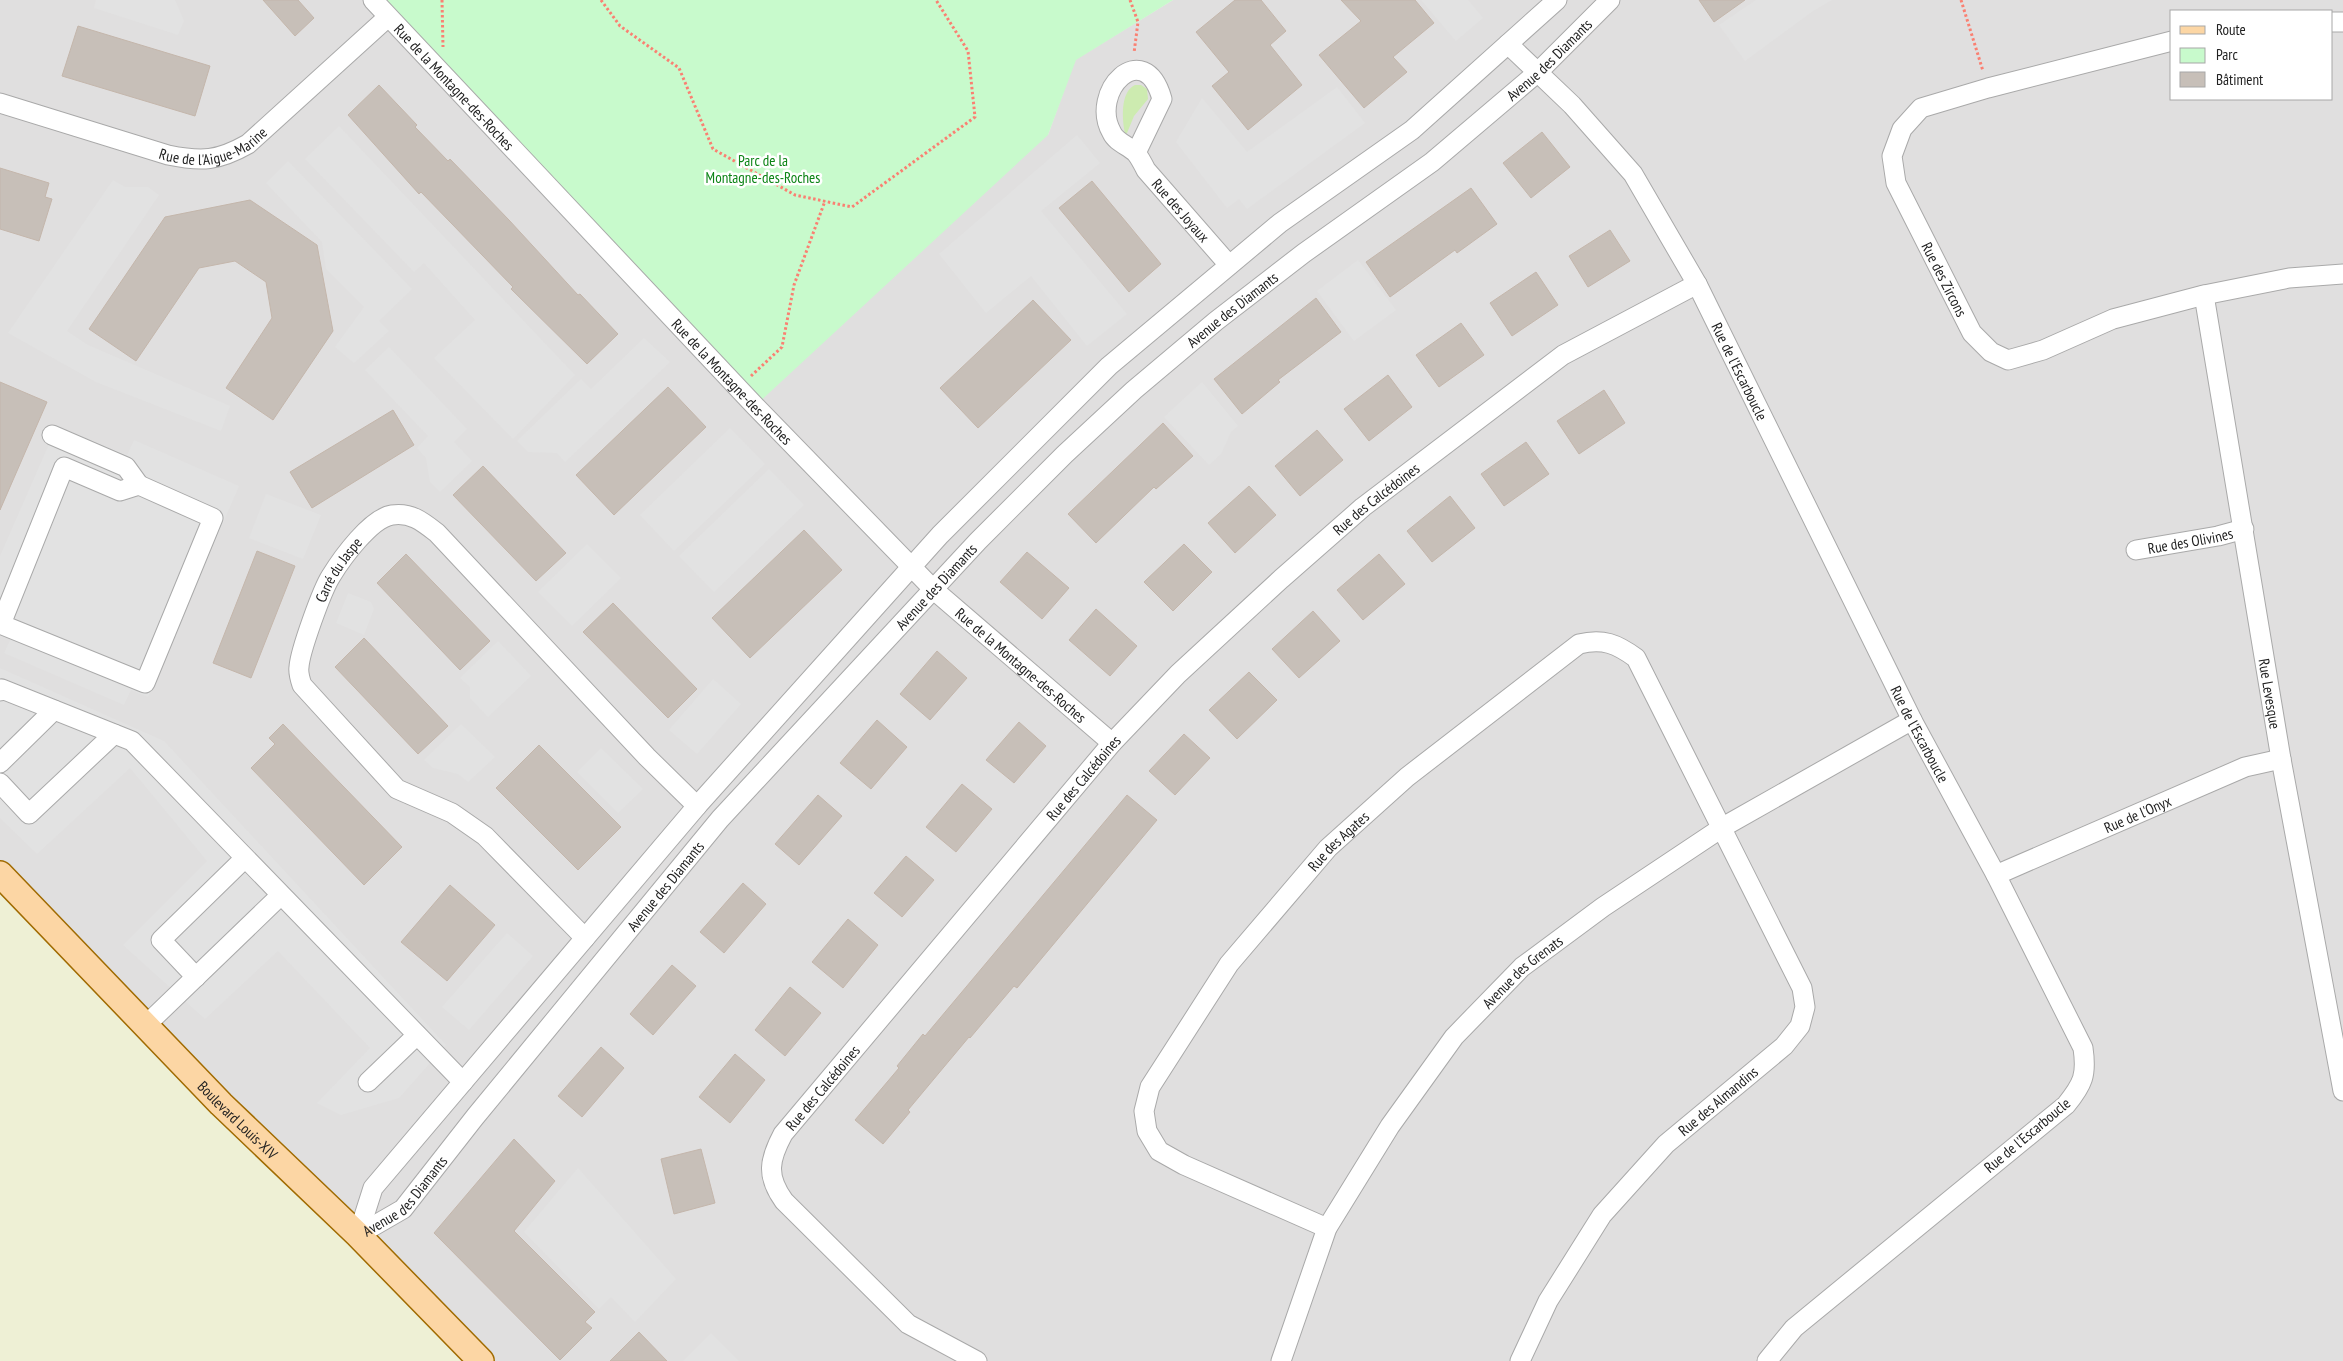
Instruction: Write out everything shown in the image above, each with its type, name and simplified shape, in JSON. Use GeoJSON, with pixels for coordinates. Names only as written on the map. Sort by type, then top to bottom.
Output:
{"type":"FeatureCollection","features":[{"type":"Feature","properties":{"kind":"main road","name":"Boulevard Louis-XIV"},"geometry":{"type":"LineString","coordinates":[[0,874],[221,1104],[358,1235],[481,1361]]}},
{"type":"Feature","properties":{"kind":"street","name":"Rue de la Montagne-des-Roches"},"geometry":{"type":"LineString","coordinates":[[372,0],[738,388],[934,590],[1112,743]]}},
{"type":"Feature","properties":{"kind":"street","name":"Avenue des Diamants"},"geometry":{"type":"LineString","coordinates":[[358,1235],[373,1188],[697,806],[940,534],[1108,366],[1280,223],[1412,130],[1557,0]]}},
{"type":"Feature","properties":{"kind":"street","name":"Avenue des Diamants"},"geometry":{"type":"LineString","coordinates":[[358,1235],[403,1209],[488,1102],[720,819],[978,541],[1058,461],[1142,384],[1216,321],[1296,259],[1432,162],[1538,72],[1610,0]]}},
{"type":"Feature","properties":{"kind":"street","name":"Rue de l'Aigue-Marine"},"geometry":{"type":"LineString","coordinates":[[0,103],[168,155],[192,160],[214,160],[231,154],[248,144],[388,17]]}},
{"type":"Feature","properties":{"kind":"street","name":"Rue des Zircons"},"geometry":{"type":"LineString","coordinates":[[2170,42],[1988,88],[1921,108],[1902,129],[1892,156],[1896,183],[1972,333],[1991,352],[2008,360],[2042,350],[2113,319],[2204,295],[2289,278],[2343,274]]}},
{"type":"Feature","properties":{"kind":"street","name":"Rue de l'Escarboucle"},"geometry":{"type":"LineString","coordinates":[[1508,44],[1572,106],[1633,174],[1697,284],[1912,720],[1996,875],[2083,1048],[2086,1068],[2080,1088],[2066,1105],[1794,1328],[1767,1361]]}},
{"type":"Feature","properties":{"kind":"street"},"geometry":{"type":"LineString","coordinates":[[1136,71],[1150,75],[1158,85],[1162,99],[1136,153]]}},
{"type":"Feature","properties":{"kind":"street","name":"Rue des Joyaux"},"geometry":{"type":"LineString","coordinates":[[1136,71],[1123,73],[1115,83],[1107,103],[1106,116],[1112,134],[1136,153],[1146,170],[1229,265]]}},
{"type":"Feature","properties":{"kind":"street","name":"Rue des Calcédoines"},"geometry":{"type":"LineString","coordinates":[[977,1361],[908,1324],[784,1201],[773,1186],[771,1171],[774,1151],[784,1134],[1112,743],[1178,674],[1281,578],[1363,507],[1563,355],[1697,284]]}},
{"type":"Feature","properties":{"kind":"street","name":"Rue Levesque"},"geometry":{"type":"LineString","coordinates":[[2204,295],[2282,759],[2343,1091]]}},
{"type":"Feature","properties":{"kind":"street"},"geometry":{"type":"LineString","coordinates":[[52,435],[126,467],[139,485],[213,518],[145,683],[1,624],[64,467],[120,491],[139,485]]}},
{"type":"Feature","properties":{"kind":"street","name":"Carré du Jaspe"},"geometry":{"type":"LineString","coordinates":[[585,938],[486,836],[452,814],[396,789],[302,685],[298,669],[301,654],[330,577],[365,532],[376,522],[391,515],[408,515],[437,533],[647,757],[697,806]]}},
{"type":"Feature","properties":{"kind":"street","name":"Rue des Olivines"},"geometry":{"type":"LineString","coordinates":[[2136,550],[2244,529]]}},
{"type":"Feature","properties":{"kind":"street","name":"Rue des Agates"},"geometry":{"type":"LineString","coordinates":[[1327,1228],[1184,1165],[1159,1151],[1147,1131],[1144,1111],[1150,1087],[1229,964],[1328,848],[1407,777],[1579,644],[1593,640],[1608,641],[1622,647],[1636,658],[1723,827]]}},
{"type":"Feature","properties":{"kind":"street"},"geometry":{"type":"LineString","coordinates":[[0,691],[2,689],[132,741],[463,1082]]}},
{"type":"Feature","properties":{"kind":"street"},"geometry":{"type":"LineString","coordinates":[[0,763],[54,710]]}},
{"type":"Feature","properties":{"kind":"street","name":"Avenue des Grenats"},"geometry":{"type":"LineString","coordinates":[[1281,1361],[1327,1228],[1390,1126],[1454,1037],[1515,974],[1603,907],[1723,827],[1912,720]]}},
{"type":"Feature","properties":{"kind":"street"},"geometry":{"type":"LineString","coordinates":[[0,783],[29,814],[114,734]]}},
{"type":"Feature","properties":{"kind":"street","name":"Rue de l'Onyx"},"geometry":{"type":"LineString","coordinates":[[1996,875],[2245,767],[2282,759]]}},
{"type":"Feature","properties":{"kind":"street","name":"Rue des Almandins"},"geometry":{"type":"LineString","coordinates":[[1520,1361],[1548,1301],[1602,1216],[1666,1144],[1784,1046],[1800,1026],[1805,1007],[1802,988],[1723,827]]}},
{"type":"Feature","properties":{"kind":"street"},"geometry":{"type":"LineString","coordinates":[[196,977],[160,940],[245,858]]}},
{"type":"Feature","properties":{"kind":"street"},"geometry":{"type":"LineString","coordinates":[[146,1025],[281,895]]}},
{"type":"Feature","properties":{"kind":"street"},"geometry":{"type":"LineString","coordinates":[[368,1082],[417,1034]]}},
{"type":"Feature","properties":{"kind":"path"},"geometry":{"type":"LineString","coordinates":[[432,65],[443,54],[442,0]]}},
{"type":"Feature","properties":{"kind":"path"},"geometry":{"type":"LineString","coordinates":[[601,0],[620,26],[678,68],[713,149],[795,194],[852,208],[975,117],[968,51],[936,0]]}},
{"type":"Feature","properties":{"kind":"path"},"geometry":{"type":"LineString","coordinates":[[1130,0],[1138,22],[1134,46],[1136,71]]}},
{"type":"Feature","properties":{"kind":"path"},"geometry":{"type":"LineString","coordinates":[[1961,0],[1988,88]]}},
{"type":"Feature","properties":{"kind":"path"},"geometry":{"type":"LineString","coordinates":[[738,388],[782,347],[794,285],[825,201]]}},
{"type":"Feature","properties":{"kind":"shaded area"},"geometry":{"type":"Polygon","coordinates":[[[0,0],[373,0],[1048,135],[1075,60],[1173,0],[2343,0],[2343,1361],[481,1361],[0,874],[0,0]]]}},
{"type":"Feature","properties":{"kind":"shaded area"},"geometry":{"type":"Polygon","coordinates":[[[96,0],[175,0],[184,21],[178,35],[94,8],[96,0]]]}},
{"type":"Feature","properties":{"kind":"shaded area"},"geometry":{"type":"Polygon","coordinates":[[[1421,0],[1468,0],[1483,18],[1456,41],[1421,0]]]}},
{"type":"Feature","properties":{"kind":"shaded area"},"geometry":{"type":"Polygon","coordinates":[[[1756,0],[1832,0],[1813,11],[1745,61],[1719,25],[1756,0]]]}},
{"type":"Feature","properties":{"kind":"shaded area"},"geometry":{"type":"Polygon","coordinates":[[[1337,87],[1365,123],[1247,209],[1239,199],[1227,208],[1176,142],[1202,98],[1247,152],[1337,87]]]}},
{"type":"Feature","properties":{"kind":"shaded area"},"geometry":{"type":"Polygon","coordinates":[[[339,126],[575,375],[513,439],[434,358],[475,320],[424,263],[414,272],[305,159],[339,126]]]}},
{"type":"Feature","properties":{"kind":"shaded area"},"geometry":{"type":"Polygon","coordinates":[[[1077,135],[1100,163],[1041,211],[1127,314],[1087,346],[1031,276],[986,313],[939,254],[1077,135]]]}},
{"type":"Feature","properties":{"kind":"shaded area"},"geometry":{"type":"Polygon","coordinates":[[[288,161],[412,289],[379,321],[389,331],[354,363],[335,347],[364,307],[326,269],[322,242],[266,183],[288,161]]]}},
{"type":"Feature","properties":{"kind":"shaded area"},"geometry":{"type":"Polygon","coordinates":[[[113,180],[125,187],[148,187],[159,195],[67,331],[88,345],[230,406],[221,431],[96,382],[8,333],[113,180]]]}},
{"type":"Feature","properties":{"kind":"shaded area"},"geometry":{"type":"Polygon","coordinates":[[[1358,260],[1396,310],[1354,341],[1317,291],[1358,260]]]}},
{"type":"Feature","properties":{"kind":"shaded area"},"geometry":{"type":"Polygon","coordinates":[[[644,338],[670,362],[565,462],[557,453],[528,452],[517,441],[581,379],[591,389],[644,338]]]}},
{"type":"Feature","properties":{"kind":"shaded area"},"geometry":{"type":"Polygon","coordinates":[[[389,347],[467,429],[454,442],[472,461],[440,492],[430,482],[426,458],[417,448],[428,436],[365,370],[389,347]]]}},
{"type":"Feature","properties":{"kind":"shaded area"},"geometry":{"type":"Polygon","coordinates":[[[1202,382],[1238,426],[1231,432],[1221,454],[1209,465],[1164,417],[1202,382]]]}},
{"type":"Feature","properties":{"kind":"shaded area"},"geometry":{"type":"Polygon","coordinates":[[[57,426],[127,455],[134,440],[239,486],[148,697],[131,690],[124,705],[4,653],[11,638],[0,633],[0,556],[57,426]]]}},
{"type":"Feature","properties":{"kind":"shaded area"},"geometry":{"type":"Polygon","coordinates":[[[730,428],[765,464],[674,551],[640,515],[730,428]]]}},
{"type":"Feature","properties":{"kind":"shaded area"},"geometry":{"type":"Polygon","coordinates":[[[769,469],[804,505],[714,592],[679,556],[769,469]]]}},
{"type":"Feature","properties":{"kind":"shaded area"},"geometry":{"type":"Polygon","coordinates":[[[266,494],[321,515],[303,559],[249,538],[266,494]]]}},
{"type":"Feature","properties":{"kind":"shaded area"},"geometry":{"type":"Polygon","coordinates":[[[587,544],[621,578],[572,626],[538,592],[587,544]]]}},
{"type":"Feature","properties":{"kind":"shaded area"},"geometry":{"type":"Polygon","coordinates":[[[348,593],[371,602],[374,609],[364,635],[336,623],[348,593]]]}},
{"type":"Feature","properties":{"kind":"shaded area"},"geometry":{"type":"Polygon","coordinates":[[[498,641],[531,676],[488,717],[470,698],[470,687],[460,678],[498,641]]]}},
{"type":"Feature","properties":{"kind":"shaded area"},"geometry":{"type":"Polygon","coordinates":[[[0,668],[164,741],[446,1045],[399,1098],[341,1115],[317,1103],[370,1048],[278,951],[205,1019],[123,945],[207,861],[130,768],[37,854],[0,818],[0,668]]]}},
{"type":"Feature","properties":{"kind":"shaded area"},"geometry":{"type":"Polygon","coordinates":[[[713,679],[741,704],[697,754],[669,730],[713,679]]]}},
{"type":"Feature","properties":{"kind":"shaded area"},"geometry":{"type":"Polygon","coordinates":[[[461,724],[495,757],[468,782],[458,774],[433,768],[424,760],[461,724]]]}},
{"type":"Feature","properties":{"kind":"shaded area"},"geometry":{"type":"Polygon","coordinates":[[[601,748],[643,789],[618,813],[577,772],[601,748]]]}},
{"type":"Feature","properties":{"kind":"shaded area"},"geometry":{"type":"Polygon","coordinates":[[[507,933],[533,956],[469,1030],[442,1007],[507,933]]]}},
{"type":"Feature","properties":{"kind":"shaded area"},"geometry":{"type":"Polygon","coordinates":[[[578,1168],[676,1279],[635,1322],[611,1297],[599,1309],[524,1232],[578,1168]]]}},
{"type":"Feature","properties":{"kind":"shaded area"},"geometry":{"type":"Polygon","coordinates":[[[711,1333],[739,1361],[683,1361],[711,1333]]]}},
{"type":"Feature","properties":{"kind":"green space","name":"Parc de la Montagne-des-Roches"},"geometry":{"type":"Polygon","coordinates":[[[373,0],[1173,0],[1076,60],[1048,135],[755,406],[373,0]]]}},
{"type":"Feature","properties":{"kind":"green space"},"geometry":{"type":"Polygon","coordinates":[[[1135,85],[1141,85],[1147,89],[1148,99],[1134,116],[1125,134],[1123,121],[1124,100],[1130,88],[1135,85]]]}},
{"type":"Feature","properties":{"kind":"green space"},"geometry":{"type":"Polygon","coordinates":[[[0,874],[481,1361],[0,1361],[0,874]]]}},
{"type":"Feature","properties":{"kind":"building"},"geometry":{"type":"Polygon","coordinates":[[[263,0],[298,0],[314,18],[295,36],[263,0]]]}},
{"type":"Feature","properties":{"kind":"building"},"geometry":{"type":"Polygon","coordinates":[[[1235,0],[1261,0],[1286,31],[1270,45],[1302,85],[1248,130],[1212,86],[1229,72],[1196,32],[1235,0]]]}},
{"type":"Feature","properties":{"kind":"building"},"geometry":{"type":"Polygon","coordinates":[[[1341,0],[1415,0],[1434,23],[1393,57],[1407,72],[1364,108],[1319,55],[1361,21],[1341,0]]]}},
{"type":"Feature","properties":{"kind":"building"},"geometry":{"type":"Polygon","coordinates":[[[1699,0],[1745,0],[1714,22],[1699,0]]]}},
{"type":"Feature","properties":{"kind":"building"},"geometry":{"type":"Polygon","coordinates":[[[78,26],[210,66],[195,116],[62,76],[78,26]]]}},
{"type":"Feature","properties":{"kind":"building"},"geometry":{"type":"Polygon","coordinates":[[[379,85],[417,125],[415,127],[448,161],[450,159],[578,295],[580,294],[618,334],[587,364],[511,289],[513,287],[421,192],[419,194],[348,115],[379,85]]]}},
{"type":"Feature","properties":{"kind":"building"},"geometry":{"type":"Polygon","coordinates":[[[1542,132],[1570,167],[1531,198],[1503,163],[1542,132]]]}},
{"type":"Feature","properties":{"kind":"building"},"geometry":{"type":"Polygon","coordinates":[[[0,168],[49,183],[45,197],[52,199],[39,241],[0,229],[0,168]]]}},
{"type":"Feature","properties":{"kind":"building"},"geometry":{"type":"Polygon","coordinates":[[[1092,181],[1161,264],[1129,292],[1059,208],[1092,181]]]}},
{"type":"Feature","properties":{"kind":"building"},"geometry":{"type":"Polygon","coordinates":[[[1471,188],[1497,224],[1457,253],[1455,250],[1390,297],[1366,262],[1471,188]]]}},
{"type":"Feature","properties":{"kind":"building"},"geometry":{"type":"Polygon","coordinates":[[[250,200],[317,245],[333,331],[273,420],[226,388],[272,318],[266,282],[235,261],[199,268],[136,361],[89,329],[165,217],[250,200]]]}},
{"type":"Feature","properties":{"kind":"building"},"geometry":{"type":"Polygon","coordinates":[[[1610,230],[1630,261],[1588,287],[1569,256],[1610,230]]]}},
{"type":"Feature","properties":{"kind":"building"},"geometry":{"type":"Polygon","coordinates":[[[1536,272],[1558,305],[1512,336],[1490,303],[1536,272]]]}},
{"type":"Feature","properties":{"kind":"building"},"geometry":{"type":"Polygon","coordinates":[[[1316,298],[1341,332],[1278,380],[1280,382],[1242,414],[1214,379],[1316,298]]]}},
{"type":"Feature","properties":{"kind":"building"},"geometry":{"type":"Polygon","coordinates":[[[1033,300],[1071,340],[978,428],[940,388],[1033,300]]]}},
{"type":"Feature","properties":{"kind":"building"},"geometry":{"type":"Polygon","coordinates":[[[1461,323],[1484,355],[1439,387],[1416,355],[1461,323]]]}},
{"type":"Feature","properties":{"kind":"building"},"geometry":{"type":"Polygon","coordinates":[[[1388,375],[1412,407],[1369,441],[1344,409],[1388,375]]]}},
{"type":"Feature","properties":{"kind":"building"},"geometry":{"type":"Polygon","coordinates":[[[0,382],[47,402],[0,510],[0,382]]]}},
{"type":"Feature","properties":{"kind":"building"},"geometry":{"type":"Polygon","coordinates":[[[668,387],[706,427],[614,515],[576,475],[668,387]]]}},
{"type":"Feature","properties":{"kind":"building"},"geometry":{"type":"Polygon","coordinates":[[[1604,390],[1625,423],[1579,454],[1557,421],[1604,390]]]}},
{"type":"Feature","properties":{"kind":"building"},"geometry":{"type":"Polygon","coordinates":[[[393,410],[414,445],[312,508],[290,472],[393,410]]]}},
{"type":"Feature","properties":{"kind":"building"},"geometry":{"type":"Polygon","coordinates":[[[1163,423],[1193,456],[1156,489],[1154,487],[1096,543],[1068,514],[1163,423]]]}},
{"type":"Feature","properties":{"kind":"building"},"geometry":{"type":"Polygon","coordinates":[[[1317,430],[1343,460],[1300,496],[1275,466],[1317,430]]]}},
{"type":"Feature","properties":{"kind":"building"},"geometry":{"type":"Polygon","coordinates":[[[1526,442],[1549,474],[1504,506],[1481,474],[1526,442]]]}},
{"type":"Feature","properties":{"kind":"building"},"geometry":{"type":"Polygon","coordinates":[[[483,466],[566,553],[536,581],[453,495],[483,466]]]}},
{"type":"Feature","properties":{"kind":"building"},"geometry":{"type":"Polygon","coordinates":[[[1249,486],[1276,515],[1235,553],[1208,523],[1249,486]]]}},
{"type":"Feature","properties":{"kind":"building"},"geometry":{"type":"Polygon","coordinates":[[[1450,496],[1475,528],[1432,562],[1407,531],[1450,496]]]}},
{"type":"Feature","properties":{"kind":"building"},"geometry":{"type":"Polygon","coordinates":[[[804,530],[842,570],[750,658],[712,618],[804,530]]]}},
{"type":"Feature","properties":{"kind":"building"},"geometry":{"type":"Polygon","coordinates":[[[1184,544],[1212,572],[1173,611],[1144,582],[1184,544]]]}},
{"type":"Feature","properties":{"kind":"building"},"geometry":{"type":"Polygon","coordinates":[[[257,551],[295,566],[251,678],[213,663],[257,551]]]}},
{"type":"Feature","properties":{"kind":"building"},"geometry":{"type":"Polygon","coordinates":[[[1027,552],[1069,588],[1042,619],[1000,582],[1027,552]]]}},
{"type":"Feature","properties":{"kind":"building"},"geometry":{"type":"Polygon","coordinates":[[[406,554],[490,641],[460,670],[377,583],[406,554]]]}},
{"type":"Feature","properties":{"kind":"building"},"geometry":{"type":"Polygon","coordinates":[[[1379,554],[1405,584],[1363,620],[1337,590],[1379,554]]]}},
{"type":"Feature","properties":{"kind":"building"},"geometry":{"type":"Polygon","coordinates":[[[613,603],[697,689],[668,718],[583,632],[613,603]]]}},
{"type":"Feature","properties":{"kind":"building"},"geometry":{"type":"Polygon","coordinates":[[[1096,609],[1137,646],[1110,676],[1069,640],[1096,609]]]}},
{"type":"Feature","properties":{"kind":"building"},"geometry":{"type":"Polygon","coordinates":[[[1313,611],[1340,641],[1299,678],[1272,649],[1313,611]]]}},
{"type":"Feature","properties":{"kind":"building"},"geometry":{"type":"Polygon","coordinates":[[[364,638],[448,726],[418,754],[335,667],[364,638]]]}},
{"type":"Feature","properties":{"kind":"building"},"geometry":{"type":"Polygon","coordinates":[[[937,651],[967,678],[930,720],[900,694],[937,651]]]}},
{"type":"Feature","properties":{"kind":"building"},"geometry":{"type":"Polygon","coordinates":[[[1249,672],[1277,700],[1237,739],[1209,710],[1249,672]]]}},
{"type":"Feature","properties":{"kind":"building"},"geometry":{"type":"Polygon","coordinates":[[[877,720],[907,747],[871,789],[840,763],[877,720]]]}},
{"type":"Feature","properties":{"kind":"building"},"geometry":{"type":"Polygon","coordinates":[[[1019,722],[1046,746],[1014,783],[986,760],[1019,722]]]}},
{"type":"Feature","properties":{"kind":"building"},"geometry":{"type":"Polygon","coordinates":[[[283,724],[402,847],[364,885],[251,768],[275,744],[269,738],[283,724]]]}},
{"type":"Feature","properties":{"kind":"building"},"geometry":{"type":"Polygon","coordinates":[[[1184,734],[1210,758],[1175,795],[1149,771],[1184,734]]]}},
{"type":"Feature","properties":{"kind":"building"},"geometry":{"type":"Polygon","coordinates":[[[539,745],[621,827],[578,870],[496,788],[539,745]]]}},
{"type":"Feature","properties":{"kind":"building"},"geometry":{"type":"Polygon","coordinates":[[[962,784],[992,809],[956,852],[926,827],[962,784]]]}},
{"type":"Feature","properties":{"kind":"building"},"geometry":{"type":"Polygon","coordinates":[[[818,795],[842,816],[799,865],[775,844],[818,795]]]}},
{"type":"Feature","properties":{"kind":"building"},"geometry":{"type":"Polygon","coordinates":[[[1127,795],[1157,820],[1017,988],[1014,986],[969,1037],[908,1110],[910,1112],[883,1144],[855,1120],[899,1068],[897,1066],[923,1034],[925,1036],[1127,795]]]}},
{"type":"Feature","properties":{"kind":"building"},"geometry":{"type":"Polygon","coordinates":[[[906,856],[934,880],[902,917],[874,893],[906,856]]]}},
{"type":"Feature","properties":{"kind":"building"},"geometry":{"type":"Polygon","coordinates":[[[743,883],[766,904],[724,953],[700,932],[743,883]]]}},
{"type":"Feature","properties":{"kind":"building"},"geometry":{"type":"Polygon","coordinates":[[[450,885],[495,925],[447,981],[401,942],[450,885]]]}},
{"type":"Feature","properties":{"kind":"building"},"geometry":{"type":"Polygon","coordinates":[[[848,919],[878,945],[843,988],[812,962],[848,919]]]}},
{"type":"Feature","properties":{"kind":"building"},"geometry":{"type":"Polygon","coordinates":[[[672,965],[696,986],[653,1035],[630,1014],[672,965]]]}},
{"type":"Feature","properties":{"kind":"building"},"geometry":{"type":"Polygon","coordinates":[[[790,987],[821,1013],[785,1056],[755,1030],[790,987]]]}},
{"type":"Feature","properties":{"kind":"building"},"geometry":{"type":"Polygon","coordinates":[[[601,1047],[624,1068],[582,1117],[558,1096],[601,1047]]]}},
{"type":"Feature","properties":{"kind":"building"},"geometry":{"type":"Polygon","coordinates":[[[735,1054],[765,1080],[730,1123],[699,1097],[735,1054]]]}},
{"type":"Feature","properties":{"kind":"building"},"geometry":{"type":"Polygon","coordinates":[[[514,1139],[555,1181],[514,1231],[595,1312],[585,1322],[592,1328],[560,1360],[434,1233],[514,1139]]]}},
{"type":"Feature","properties":{"kind":"building"},"geometry":{"type":"Polygon","coordinates":[[[701,1149],[715,1203],[674,1214],[661,1159],[701,1149]]]}},
{"type":"Feature","properties":{"kind":"building"},"geometry":{"type":"Polygon","coordinates":[[[639,1332],[667,1361],[610,1361],[639,1332]]]}}]}
